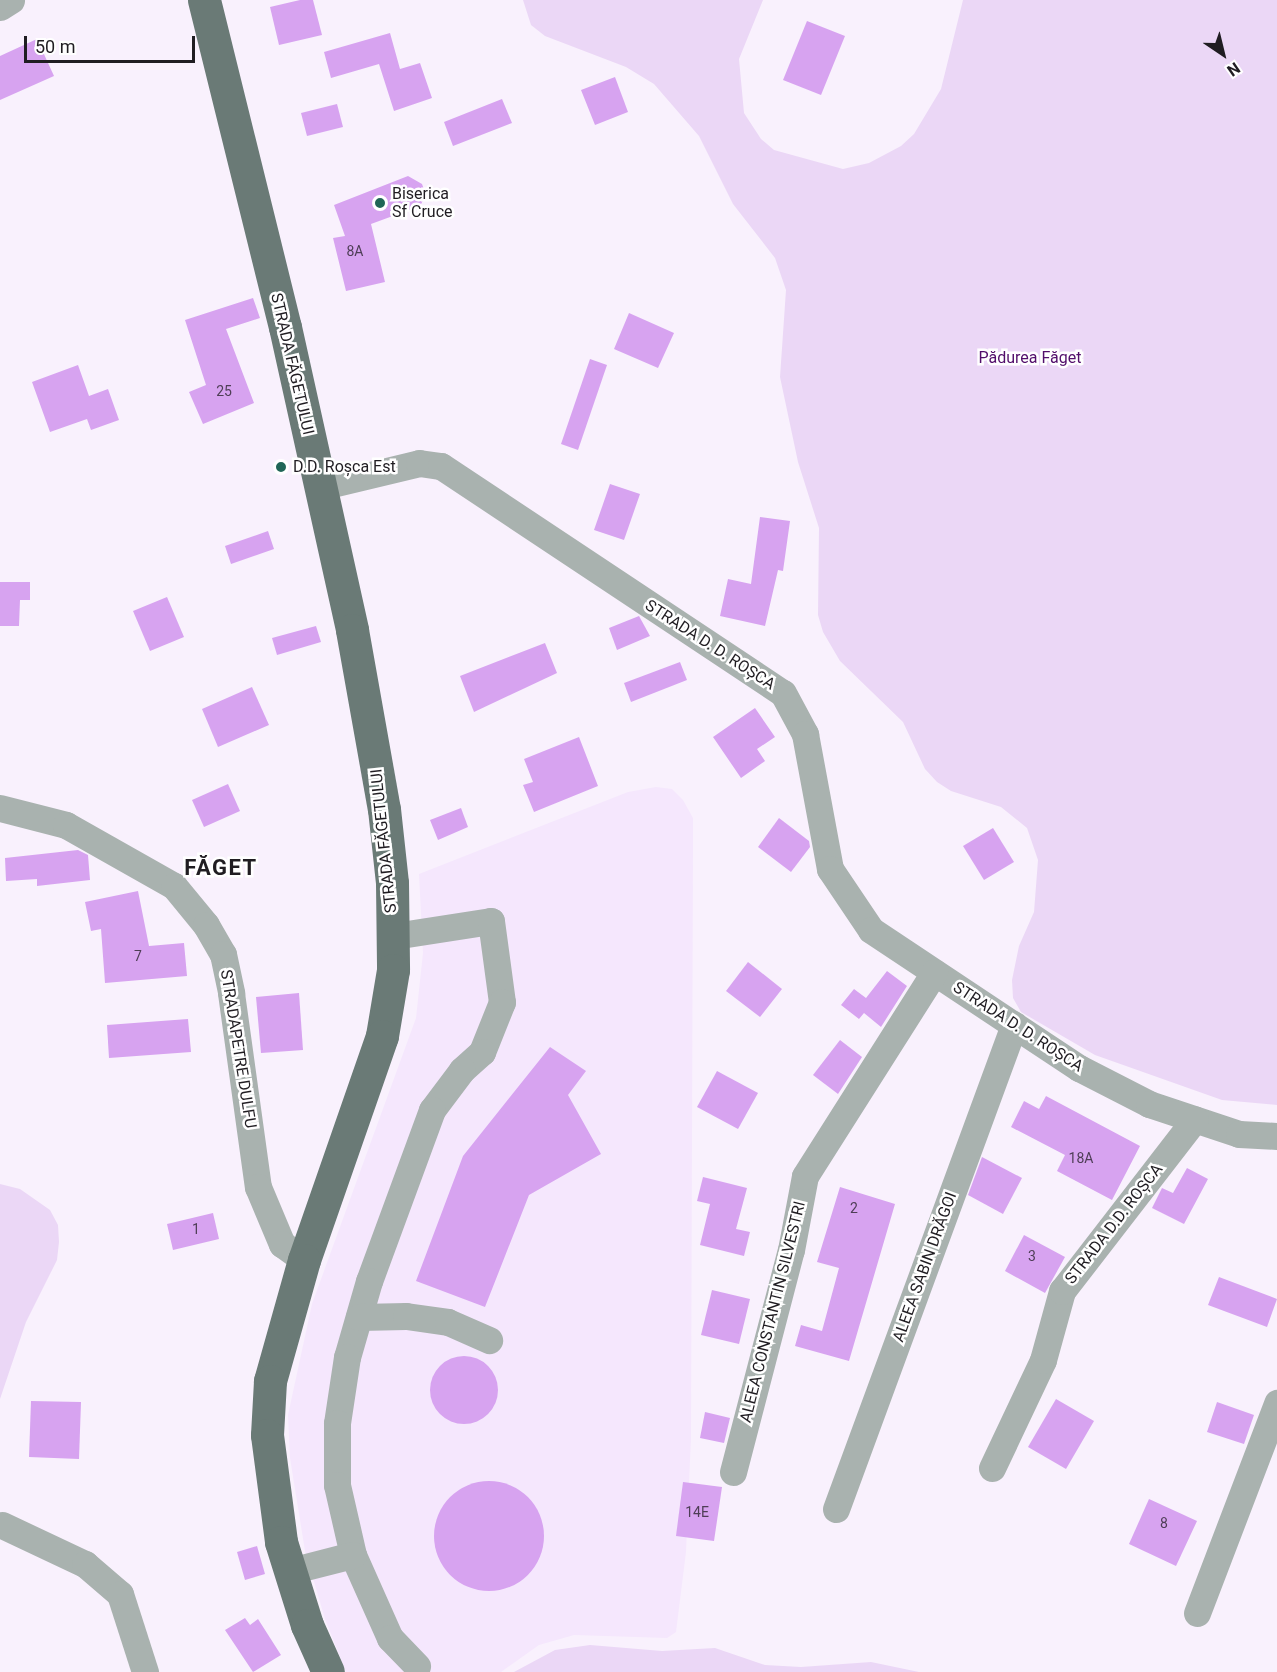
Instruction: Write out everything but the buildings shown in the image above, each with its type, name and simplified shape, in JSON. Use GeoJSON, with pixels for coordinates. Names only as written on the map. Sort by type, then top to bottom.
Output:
{"type":"FeatureCollection","features":[{"type":"Feature","properties":{"kind":"main road","name":"STRADA FĂGETULUI"},"geometry":{"type":"LineString","coordinates":[[204,0],[352,630],[384,809],[394,936],[390,1002],[382,1036],[304,1260],[270,1381],[267,1435],[278,1519],[290,1571],[307,1625],[328,1672]]}},
{"type":"Feature","properties":{"kind":"street"},"geometry":{"type":"LineString","coordinates":[[0,7],[11,0]]}},
{"type":"Feature","properties":{"kind":"street","name":"STRADA D. D. ROȘCA"},"geometry":{"type":"LineString","coordinates":[[320,487],[419,463],[441,466],[783,693],[805,734],[830,869],[871,930],[1079,1068],[1149,1104],[1239,1134],[1277,1136]]}},
{"type":"Feature","properties":{"kind":"street","name":"STRADAPETRE DULFU"},"geometry":{"type":"LineString","coordinates":[[0,808],[75,830],[174,886],[206,925],[223,954],[231,993],[258,1187],[282,1244],[304,1260]]}},
{"type":"Feature","properties":{"kind":"street"},"geometry":{"type":"LineString","coordinates":[[394,936],[491,921],[502,1002],[482,1052],[462,1070],[432,1110],[359,1317],[347,1357],[337,1423],[337,1485],[353,1555],[390,1638],[417,1666]]}},
{"type":"Feature","properties":{"kind":"street","name":"ALEEA CONSTANTIN SILVESTRI"},"geometry":{"type":"LineString","coordinates":[[733,1472],[791,1250],[806,1176],[934,973]]}},
{"type":"Feature","properties":{"kind":"street","name":"ALEEA SABIN DRĂGOI"},"geometry":{"type":"LineString","coordinates":[[836,1509],[1014,1025]]}},
{"type":"Feature","properties":{"kind":"street","name":"STRADA D.D. ROȘCA"},"geometry":{"type":"LineString","coordinates":[[992,1468],[1042,1360],[1062,1291],[1195,1119]]}},
{"type":"Feature","properties":{"kind":"street"},"geometry":{"type":"LineString","coordinates":[[359,1317],[406,1316],[448,1322],[489,1340]]}},
{"type":"Feature","properties":{"kind":"street"},"geometry":{"type":"LineString","coordinates":[[1197,1613],[1277,1403]]}},
{"type":"Feature","properties":{"kind":"street"},"geometry":{"type":"LineString","coordinates":[[2,1525],[85,1564],[120,1594],[145,1672]]}},
{"type":"Feature","properties":{"kind":"street"},"geometry":{"type":"LineString","coordinates":[[290,1571],[353,1555]]}},
{"type":"Feature","properties":{"kind":"shaded area"},"geometry":{"type":"Polygon","coordinates":[[[656,787],[672,789],[683,800],[693,818],[691,1438],[686,1552],[676,1632],[667,1638],[574,1635],[539,1645],[501,1672],[346,1672],[325,1619],[305,1551],[290,1458],[288,1415],[312,1304],[416,1018],[423,953],[419,874],[628,792],[656,787]]]}},
{"type":"Feature","properties":{"kind":"green space","name":"Pădurea Făget"},"geometry":{"type":"Polygon","coordinates":[[[523,0],[763,0],[739,59],[744,113],[761,139],[774,150],[843,169],[869,163],[901,146],[914,134],[941,89],[963,0],[1277,0],[1277,1105],[1222,1100],[1095,1055],[1021,1012],[1013,998],[1012,980],[1019,946],[1034,912],[1038,860],[1027,828],[1001,807],[951,791],[937,782],[925,769],[903,722],[840,661],[823,632],[818,615],[819,528],[798,462],[780,377],[786,290],[775,258],[733,204],[699,136],[654,84],[626,67],[545,36],[531,25],[523,0]]]}},
{"type":"Feature","properties":{"kind":"green space"},"geometry":{"type":"Polygon","coordinates":[[[0,1184],[20,1189],[50,1210],[58,1225],[59,1242],[57,1260],[26,1322],[0,1399],[0,1184]]]}},
{"type":"Feature","properties":{"kind":"green space"},"geometry":{"type":"Polygon","coordinates":[[[590,1645],[662,1651],[715,1648],[765,1665],[801,1667],[871,1662],[919,1672],[514,1672],[555,1650],[590,1645]]]}},
{"type":"Feature","properties":{"kind":"place","name":"Biserica Sf Cruce"},"geometry":{"type":"Point","coordinates":[380,203]}},
{"type":"Feature","properties":{"kind":"place","name":"D.D. Roșca Est"},"geometry":{"type":"Point","coordinates":[281,467]}},
{"type":"Feature","properties":{"kind":"district","name":"FĂGET"},"geometry":{"type":"Point","coordinates":[221,868]}}]}
